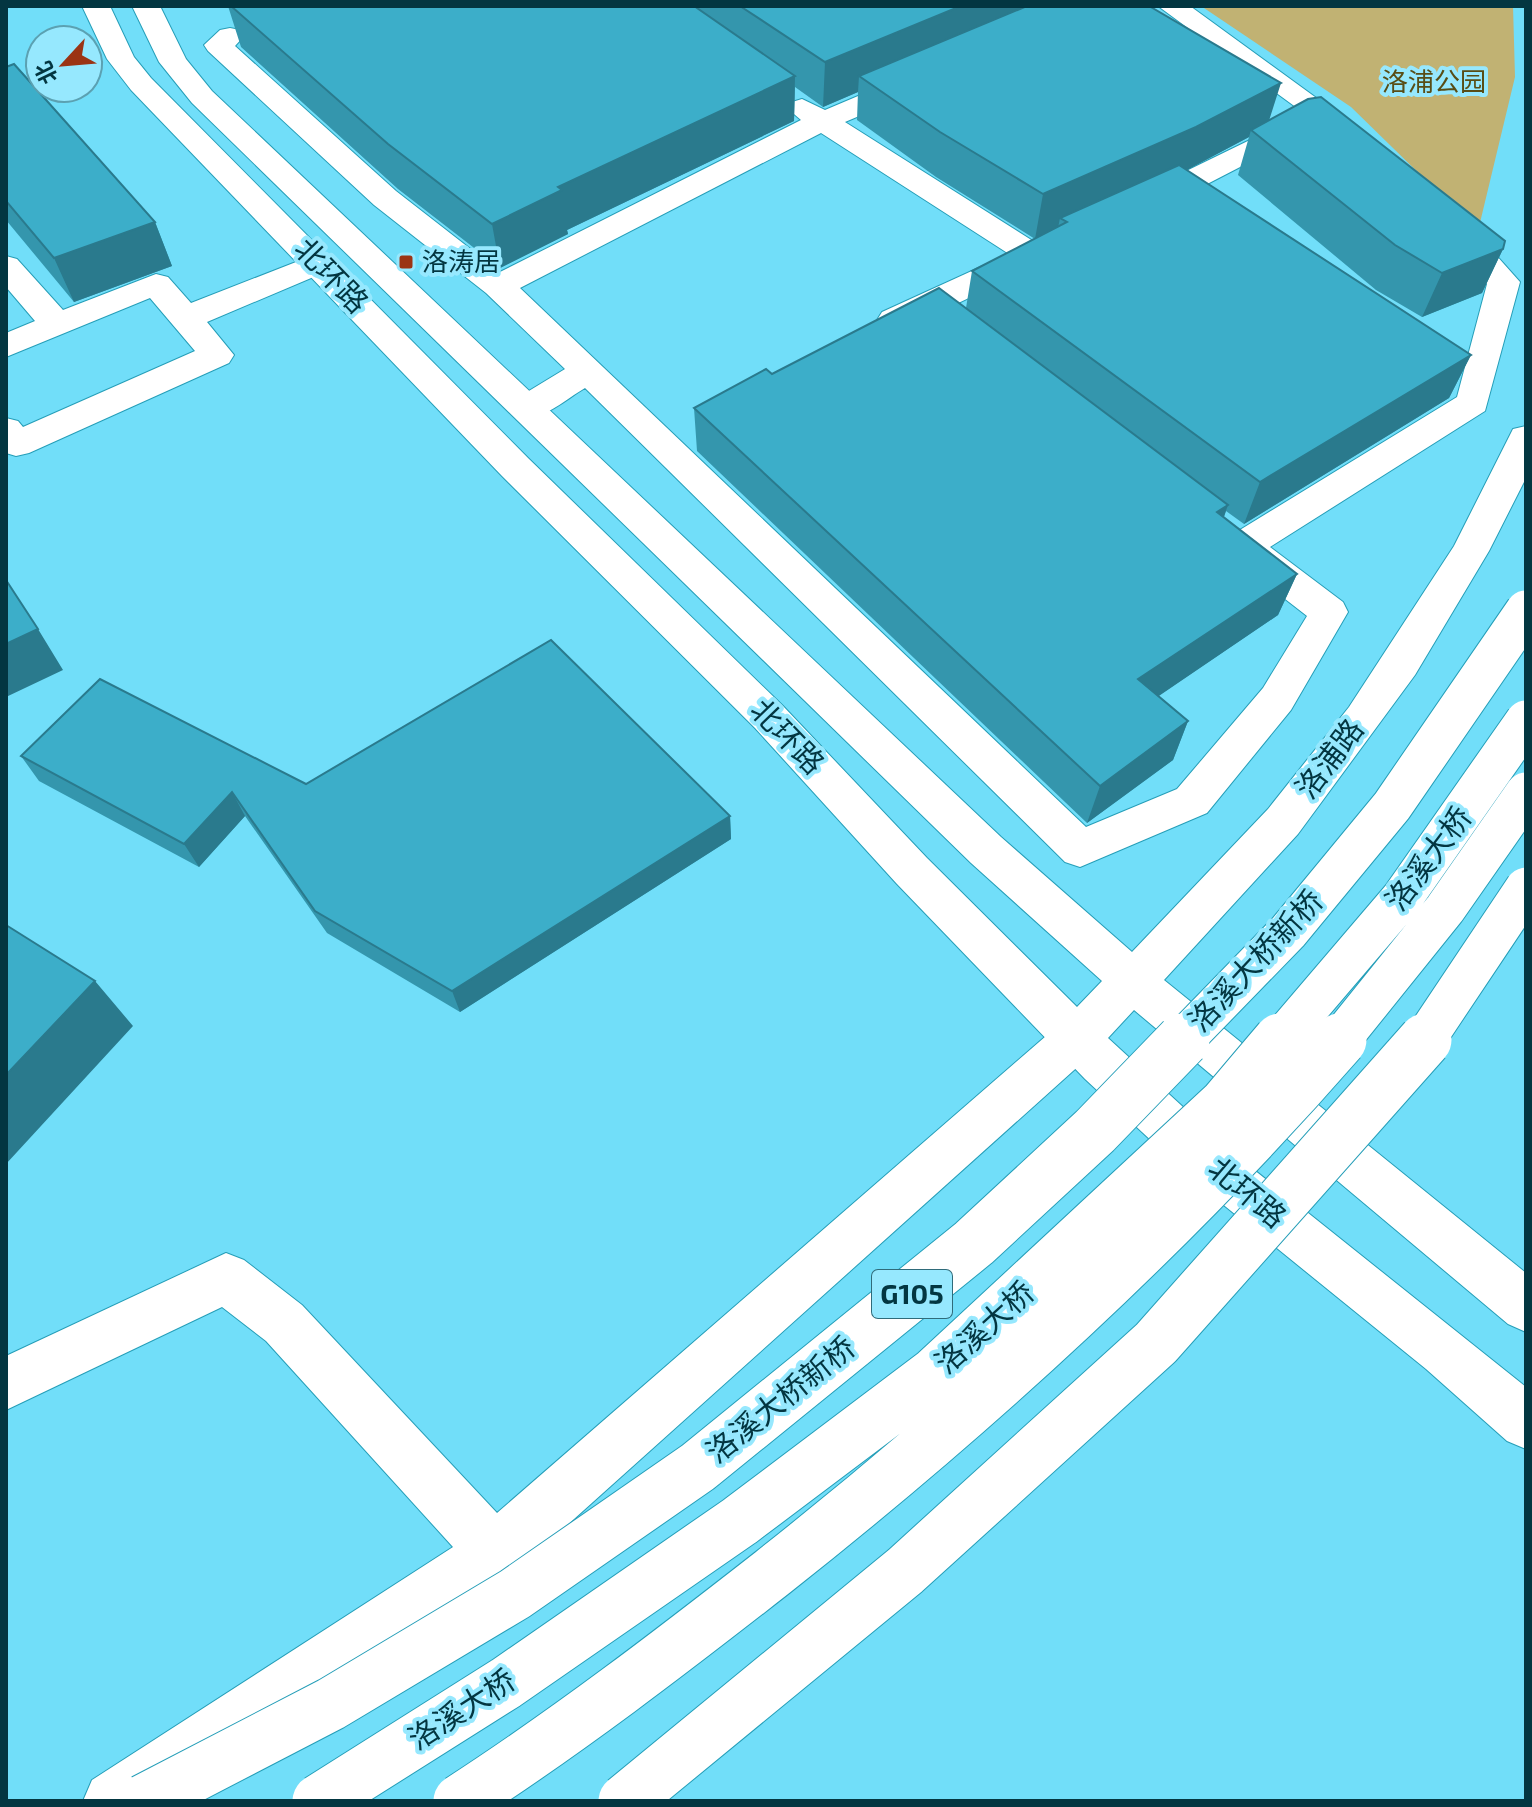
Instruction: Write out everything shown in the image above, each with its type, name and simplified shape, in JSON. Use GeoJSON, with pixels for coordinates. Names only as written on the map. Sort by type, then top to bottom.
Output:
{"type":"FeatureCollection","features":[{"type":"Feature","properties":{"kind":"main road","name":"北环路"},"geometry":{"type":"LineString","coordinates":[[96,6],[121,59],[141,84],[515,467],[769,717],[912,871],[1077,1038],[1216,1169],[1526,1422]]}},
{"type":"Feature","properties":{"kind":"main road","name":"北环路"},"geometry":{"type":"LineString","coordinates":[[146,6],[170,56],[202,97],[839,710],[1131,981],[1526,1306]]}},
{"type":"Feature","properties":{"kind":"main road"},"geometry":{"type":"LineString","coordinates":[[1115,218],[1209,190],[1334,122],[1172,6]]}},
{"type":"Feature","properties":{"kind":"main road"},"geometry":{"type":"LineString","coordinates":[[170,56],[244,32],[218,45],[385,198],[498,286],[588,371],[676,436],[1080,849],[1192,801],[1277,699],[1329,612],[1230,536],[1473,403],[1468,364],[1504,282],[1433,207]]}},
{"type":"Feature","properties":{"kind":"main road"},"geometry":{"type":"LineString","coordinates":[[498,286],[821,122],[935,73]]}},
{"type":"Feature","properties":{"kind":"main road"},"geometry":{"type":"LineString","coordinates":[[782,95],[821,122],[1046,249],[924,304],[869,334]]}},
{"type":"Feature","properties":{"kind":"main road"},"geometry":{"type":"LineString","coordinates":[[185,318],[319,263]]}},
{"type":"Feature","properties":{"kind":"main road"},"geometry":{"type":"LineString","coordinates":[[6,266],[57,325]]}},
{"type":"Feature","properties":{"kind":"main road"},"geometry":{"type":"LineString","coordinates":[[6,346],[156,284],[217,355],[16,444],[6,430]]}},
{"type":"Feature","properties":{"kind":"main road"},"geometry":{"type":"LineString","coordinates":[[924,304],[962,333]]}},
{"type":"Feature","properties":{"kind":"main road"},"geometry":{"type":"LineString","coordinates":[[526,408],[588,371]]}},
{"type":"Feature","properties":{"kind":"main road","name":"洛浦路"},"geometry":{"type":"LineString","coordinates":[[113,1801],[495,1552],[1077,1038],[1244,866],[1308,789],[1372,703],[1478,536],[1526,438]]}},
{"type":"Feature","properties":{"kind":"main road","name":"洛溪大桥新桥"},"geometry":{"type":"LineString","coordinates":[[144,1801],[331,1704],[515,1594],[698,1467],[974,1243],[1095,1131],[1288,932],[1392,806],[1526,611]]}},
{"type":"Feature","properties":{"kind":"main road","name":"洛溪大桥"},"geometry":{"type":"LineString","coordinates":[[319,1801],[506,1683],[662,1575],[935,1374],[1225,1105],[1402,898],[1526,721]]}},
{"type":"Feature","properties":{"kind":"main road","name":"洛溪大桥"},"geometry":{"type":"LineString","coordinates":[[460,1801],[546,1747],[831,1528],[953,1425],[1109,1282],[1263,1130],[1374,1002],[1440,918],[1526,793]]}},
{"type":"Feature","properties":{"kind":"main road"},"geometry":{"type":"LineString","coordinates":[[625,1801],[905,1571],[1156,1343],[1426,1039],[1526,888]]}},
{"type":"Feature","properties":{"kind":"main road"},"geometry":{"type":"LineString","coordinates":[[1282,1221],[1436,1041],[1526,904]]}},
{"type":"Feature","properties":{"kind":"main road"},"geometry":{"type":"LineString","coordinates":[[6,1384],[226,1278],[284,1323],[495,1552]]}},
{"type":"Feature","properties":{"kind":"green space","name":"洛浦公园"},"geometry":{"type":"Polygon","coordinates":[[[1201,6],[1513,6],[1515,77],[1478,231],[1351,107],[1201,6]]]}},
{"type":"Feature","properties":{"kind":"building"},"geometry":{"type":"Polygon","coordinates":[[[231,6],[694,6],[795,76],[558,187],[562,190],[492,224],[388,144],[231,6]]]}},
{"type":"Feature","properties":{"kind":"building"},"geometry":{"type":"Polygon","coordinates":[[[740,6],[961,6],[825,62],[740,6]]]}},
{"type":"Feature","properties":{"kind":"building"},"geometry":{"type":"Polygon","coordinates":[[[1027,6],[1149,6],[1281,83],[1196,127],[1043,194],[940,132],[859,76],[1027,6]]]}},
{"type":"Feature","properties":{"kind":"building"},"geometry":{"type":"Polygon","coordinates":[[[14,64],[24,75],[24,104],[50,104],[155,222],[54,258],[6,201],[6,67],[14,64]]]}},
{"type":"Feature","properties":{"kind":"building"},"geometry":{"type":"Polygon","coordinates":[[[1321,97],[1505,241],[1503,249],[1442,273],[1395,245],[1251,130],[1308,99],[1321,97]]]}},
{"type":"Feature","properties":{"kind":"building"},"geometry":{"type":"Polygon","coordinates":[[[1179,165],[1471,355],[1260,482],[972,271],[1067,222],[1060,218],[1179,165]]]}},
{"type":"Feature","properties":{"kind":"building"},"geometry":{"type":"Polygon","coordinates":[[[939,288],[1228,505],[1217,512],[1297,574],[1138,679],[1188,721],[1100,786],[694,408],[766,369],[772,374],[939,288]]]}},
{"type":"Feature","properties":{"kind":"building"},"geometry":{"type":"Polygon","coordinates":[[[6,580],[38,629],[6,644],[6,580]]]}},
{"type":"Feature","properties":{"kind":"building"},"geometry":{"type":"Polygon","coordinates":[[[551,640],[730,816],[452,991],[315,911],[232,792],[184,844],[21,756],[100,679],[306,784],[551,640]]]}},
{"type":"Feature","properties":{"kind":"building"},"geometry":{"type":"Polygon","coordinates":[[[6,925],[95,981],[6,1075],[6,925]]]}},
{"type":"Feature","properties":{"kind":"place","name":"洛涛居"},"geometry":{"type":"Point","coordinates":[406,262]}}]}
